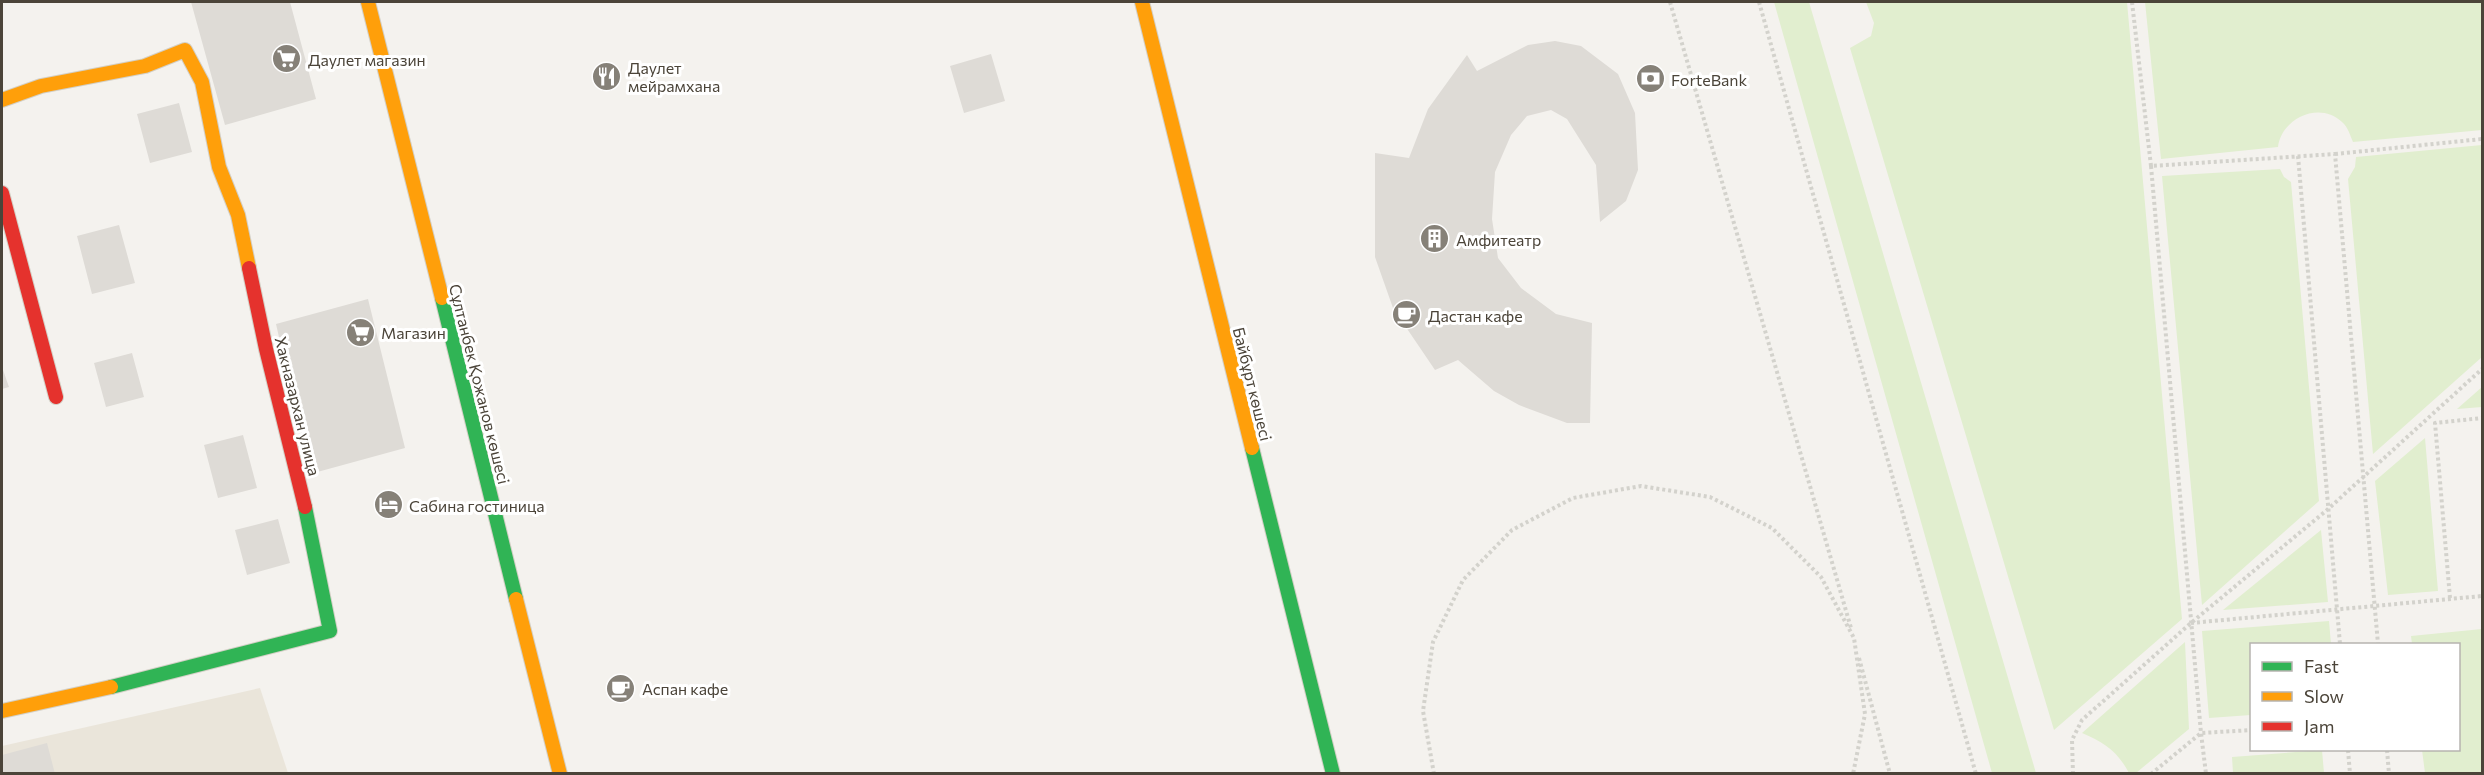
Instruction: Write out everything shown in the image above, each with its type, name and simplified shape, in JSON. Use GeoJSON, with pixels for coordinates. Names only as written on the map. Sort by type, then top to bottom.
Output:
{"type":"FeatureCollection","features":[{"type":"Feature","properties":{"kind":"street","name":"Сұлтанбек Қожанов көшесі"},"geometry":{"type":"LineString","coordinates":[[368,2],[560,774]]}},
{"type":"Feature","properties":{"kind":"street","name":"Байбұрт көшесі"},"geometry":{"type":"LineString","coordinates":[[1142,2],[1333,774]]}},
{"type":"Feature","properties":{"kind":"street","name":"Хакназархан улица"},"geometry":{"type":"LineString","coordinates":[[2,99],[41,86],[146,66],[185,50],[202,82],[219,167],[238,215],[266,349],[303,497],[330,631],[148,679],[2,711]]}},
{"type":"Feature","properties":{"kind":"street"},"geometry":{"type":"LineString","coordinates":[[2,193],[56,397]]}},
{"type":"Feature","properties":{"kind":"path"},"geometry":{"type":"LineString","coordinates":[[1670,2],[1854,638],[1890,774]]}},
{"type":"Feature","properties":{"kind":"path"},"geometry":{"type":"LineString","coordinates":[[1759,2],[1976,774]]}},
{"type":"Feature","properties":{"kind":"path"},"geometry":{"type":"LineString","coordinates":[[2132,2],[2151,166],[2206,774]]}},
{"type":"Feature","properties":{"kind":"path"},"geometry":{"type":"LineString","coordinates":[[2151,166],[2335,154],[2482,139]]}},
{"type":"Feature","properties":{"kind":"path"},"geometry":{"type":"LineString","coordinates":[[2335,154],[2378,643]]}},
{"type":"Feature","properties":{"kind":"path"},"geometry":{"type":"LineString","coordinates":[[2298,156],[2340,643]]}},
{"type":"Feature","properties":{"kind":"path"},"geometry":{"type":"LineString","coordinates":[[2073,774],[2072,740],[2082,720],[2191,623],[2327,510],[2482,369]]}},
{"type":"Feature","properties":{"kind":"path"},"geometry":{"type":"LineString","coordinates":[[2429,418],[2435,423],[2450,598]]}},
{"type":"Feature","properties":{"kind":"path"},"geometry":{"type":"LineString","coordinates":[[2435,423],[2482,418]]}},
{"type":"Feature","properties":{"kind":"path"},"geometry":{"type":"LineString","coordinates":[[1434,774],[1423,711],[1432,642],[1463,580],[1512,530],[1573,498],[1641,486],[1710,497],[1772,528],[1821,577],[1854,638],[1865,714],[1853,774]]}},
{"type":"Feature","properties":{"kind":"path"},"geometry":{"type":"LineString","coordinates":[[2191,623],[2482,596]]}},
{"type":"Feature","properties":{"kind":"path"},"geometry":{"type":"LineString","coordinates":[[2151,774],[2201,733],[2250,730]]}},
{"type":"Feature","properties":{"kind":"path"},"geometry":{"type":"LineString","coordinates":[[2348,751],[2350,774]]}},
{"type":"Feature","properties":{"kind":"path"},"geometry":{"type":"LineString","coordinates":[[2387,751],[2389,774]]}},
{"type":"Feature","properties":{"kind":"shaded area"},"geometry":{"type":"Polygon","coordinates":[[[260,688],[288,773],[2,773],[2,746],[260,688]]]}},
{"type":"Feature","properties":{"kind":"green space"},"geometry":{"type":"Polygon","coordinates":[[[1774,2],[1809,2],[2036,773],[1992,773],[1774,2]]]}},
{"type":"Feature","properties":{"kind":"green space"},"geometry":{"type":"Polygon","coordinates":[[[1866,2],[2127,2],[2182,619],[2054,730],[1850,48],[1871,36],[1874,23],[1866,2]]]}},
{"type":"Feature","properties":{"kind":"green space"},"geometry":{"type":"Polygon","coordinates":[[[2145,2],[2482,2],[2482,130],[2353,142],[2342,122],[2323,113],[2312,113],[2302,116],[2286,128],[2278,147],[2161,159],[2145,2]]]}},
{"type":"Feature","properties":{"kind":"green space"},"geometry":{"type":"Polygon","coordinates":[[[2482,145],[2482,357],[2373,454],[2348,179],[2355,167],[2356,157],[2482,145]]]}},
{"type":"Feature","properties":{"kind":"green space"},"geometry":{"type":"Polygon","coordinates":[[[2280,169],[2284,177],[2291,182],[2319,501],[2202,605],[2162,176],[2280,169]]]}},
{"type":"Feature","properties":{"kind":"green space"},"geometry":{"type":"Polygon","coordinates":[[[2482,387],[2482,407],[2457,409],[2482,387]]]}},
{"type":"Feature","properties":{"kind":"green space"},"geometry":{"type":"Polygon","coordinates":[[[2425,438],[2438,591],[2388,595],[2375,481],[2425,438]]]}},
{"type":"Feature","properties":{"kind":"green space"},"geometry":{"type":"Polygon","coordinates":[[[2321,530],[2328,602],[2223,610],[2321,530]]]}},
{"type":"Feature","properties":{"kind":"green space"},"geometry":{"type":"Polygon","coordinates":[[[2329,621],[2331,643],[2250,643],[2250,715],[2209,718],[2202,631],[2329,621]]]}},
{"type":"Feature","properties":{"kind":"green space"},"geometry":{"type":"Polygon","coordinates":[[[2482,629],[2482,773],[2425,773],[2422,751],[2460,751],[2460,643],[2412,643],[2411,636],[2482,629]]]}},
{"type":"Feature","properties":{"kind":"green space"},"geometry":{"type":"Polygon","coordinates":[[[2185,642],[2189,729],[2136,773],[2129,773],[2110,748],[2082,733],[2185,642]]]}},
{"type":"Feature","properties":{"kind":"green space"},"geometry":{"type":"Polygon","coordinates":[[[2322,751],[2324,773],[2233,773],[2232,757],[2322,751]]]}},
{"type":"Feature","properties":{"kind":"building"},"geometry":{"type":"Polygon","coordinates":[[[191,2],[290,2],[316,99],[225,125],[191,2]]]}},
{"type":"Feature","properties":{"kind":"building","name":"Амфитеатр"},"geometry":{"type":"Polygon","coordinates":[[[1555,41],[1581,46],[1618,74],[1635,113],[1638,170],[1626,201],[1600,222],[1596,165],[1567,119],[1551,110],[1527,116],[1511,135],[1495,172],[1492,219],[1498,258],[1521,288],[1556,314],[1592,323],[1590,423],[1567,423],[1519,405],[1494,391],[1458,360],[1435,370],[1393,308],[1375,257],[1375,153],[1409,158],[1428,109],[1467,55],[1477,71],[1528,45],[1555,41]]]}},
{"type":"Feature","properties":{"kind":"building"},"geometry":{"type":"Polygon","coordinates":[[[991,54],[1005,101],[964,113],[950,66],[991,54]]]}},
{"type":"Feature","properties":{"kind":"building"},"geometry":{"type":"Polygon","coordinates":[[[179,103],[192,152],[150,163],[137,114],[179,103]]]}},
{"type":"Feature","properties":{"kind":"building"},"geometry":{"type":"Polygon","coordinates":[[[119,225],[135,283],[92,294],[77,236],[119,225]]]}},
{"type":"Feature","properties":{"kind":"building"},"geometry":{"type":"Polygon","coordinates":[[[368,299],[405,448],[310,474],[276,324],[368,299]]]}},
{"type":"Feature","properties":{"kind":"building"},"geometry":{"type":"Polygon","coordinates":[[[132,353],[144,397],[106,407],[94,363],[132,353]]]}},
{"type":"Feature","properties":{"kind":"building"},"geometry":{"type":"Polygon","coordinates":[[[2,367],[9,387],[2,389],[2,367]]]}},
{"type":"Feature","properties":{"kind":"building"},"geometry":{"type":"Polygon","coordinates":[[[243,435],[257,488],[218,498],[204,445],[243,435]]]}},
{"type":"Feature","properties":{"kind":"building"},"geometry":{"type":"Polygon","coordinates":[[[278,519],[290,563],[247,575],[235,530],[278,519]]]}},
{"type":"Feature","properties":{"kind":"building"},"geometry":{"type":"Polygon","coordinates":[[[47,743],[55,774],[2,774],[2,755],[47,743]]]}},
{"type":"Feature","properties":{"kind":"traffic: fast"},"geometry":{"type":"LineString","coordinates":[[442,298],[516,599]]}},
{"type":"Feature","properties":{"kind":"traffic: fast"},"geometry":{"type":"LineString","coordinates":[[1252,448],[1333,774]]}},
{"type":"Feature","properties":{"kind":"traffic: fast"},"geometry":{"type":"LineString","coordinates":[[111,687],[330,631],[305,507]]}},
{"type":"Feature","properties":{"kind":"traffic: slow"},"geometry":{"type":"LineString","coordinates":[[368,2],[442,298]]}},
{"type":"Feature","properties":{"kind":"traffic: slow"},"geometry":{"type":"LineString","coordinates":[[1142,2],[1252,448]]}},
{"type":"Feature","properties":{"kind":"traffic: slow"},"geometry":{"type":"LineString","coordinates":[[2,100],[41,86],[145,66],[185,50],[202,82],[219,167],[238,215],[249,268]]}},
{"type":"Feature","properties":{"kind":"traffic: slow"},"geometry":{"type":"LineString","coordinates":[[516,599],[560,774]]}},
{"type":"Feature","properties":{"kind":"traffic: slow"},"geometry":{"type":"LineString","coordinates":[[2,711],[111,687]]}},
{"type":"Feature","properties":{"kind":"traffic: jam"},"geometry":{"type":"LineString","coordinates":[[2,193],[56,397]]}},
{"type":"Feature","properties":{"kind":"traffic: jam"},"geometry":{"type":"LineString","coordinates":[[249,268],[266,349],[305,507]]}},
{"type":"Feature","properties":{"kind":"place","name":"Даулет магазин"},"geometry":{"type":"Point","coordinates":[287,59]}},
{"type":"Feature","properties":{"kind":"place","name":"Даулет мейрамхана"},"geometry":{"type":"Point","coordinates":[607,76]}},
{"type":"Feature","properties":{"kind":"place","name":"ForteBank"},"geometry":{"type":"Point","coordinates":[1650,79]}},
{"type":"Feature","properties":{"kind":"place","name":"Амфитеатр"},"geometry":{"type":"Point","coordinates":[1435,239]}},
{"type":"Feature","properties":{"kind":"place","name":"Дастан кафе"},"geometry":{"type":"Point","coordinates":[1407,315]}},
{"type":"Feature","properties":{"kind":"place","name":"Магазин"},"geometry":{"type":"Point","coordinates":[360,332]}},
{"type":"Feature","properties":{"kind":"place","name":"Сабина гостиница"},"geometry":{"type":"Point","coordinates":[388,505]}},
{"type":"Feature","properties":{"kind":"place","name":"Аспан кафе"},"geometry":{"type":"Point","coordinates":[621,688]}}]}
